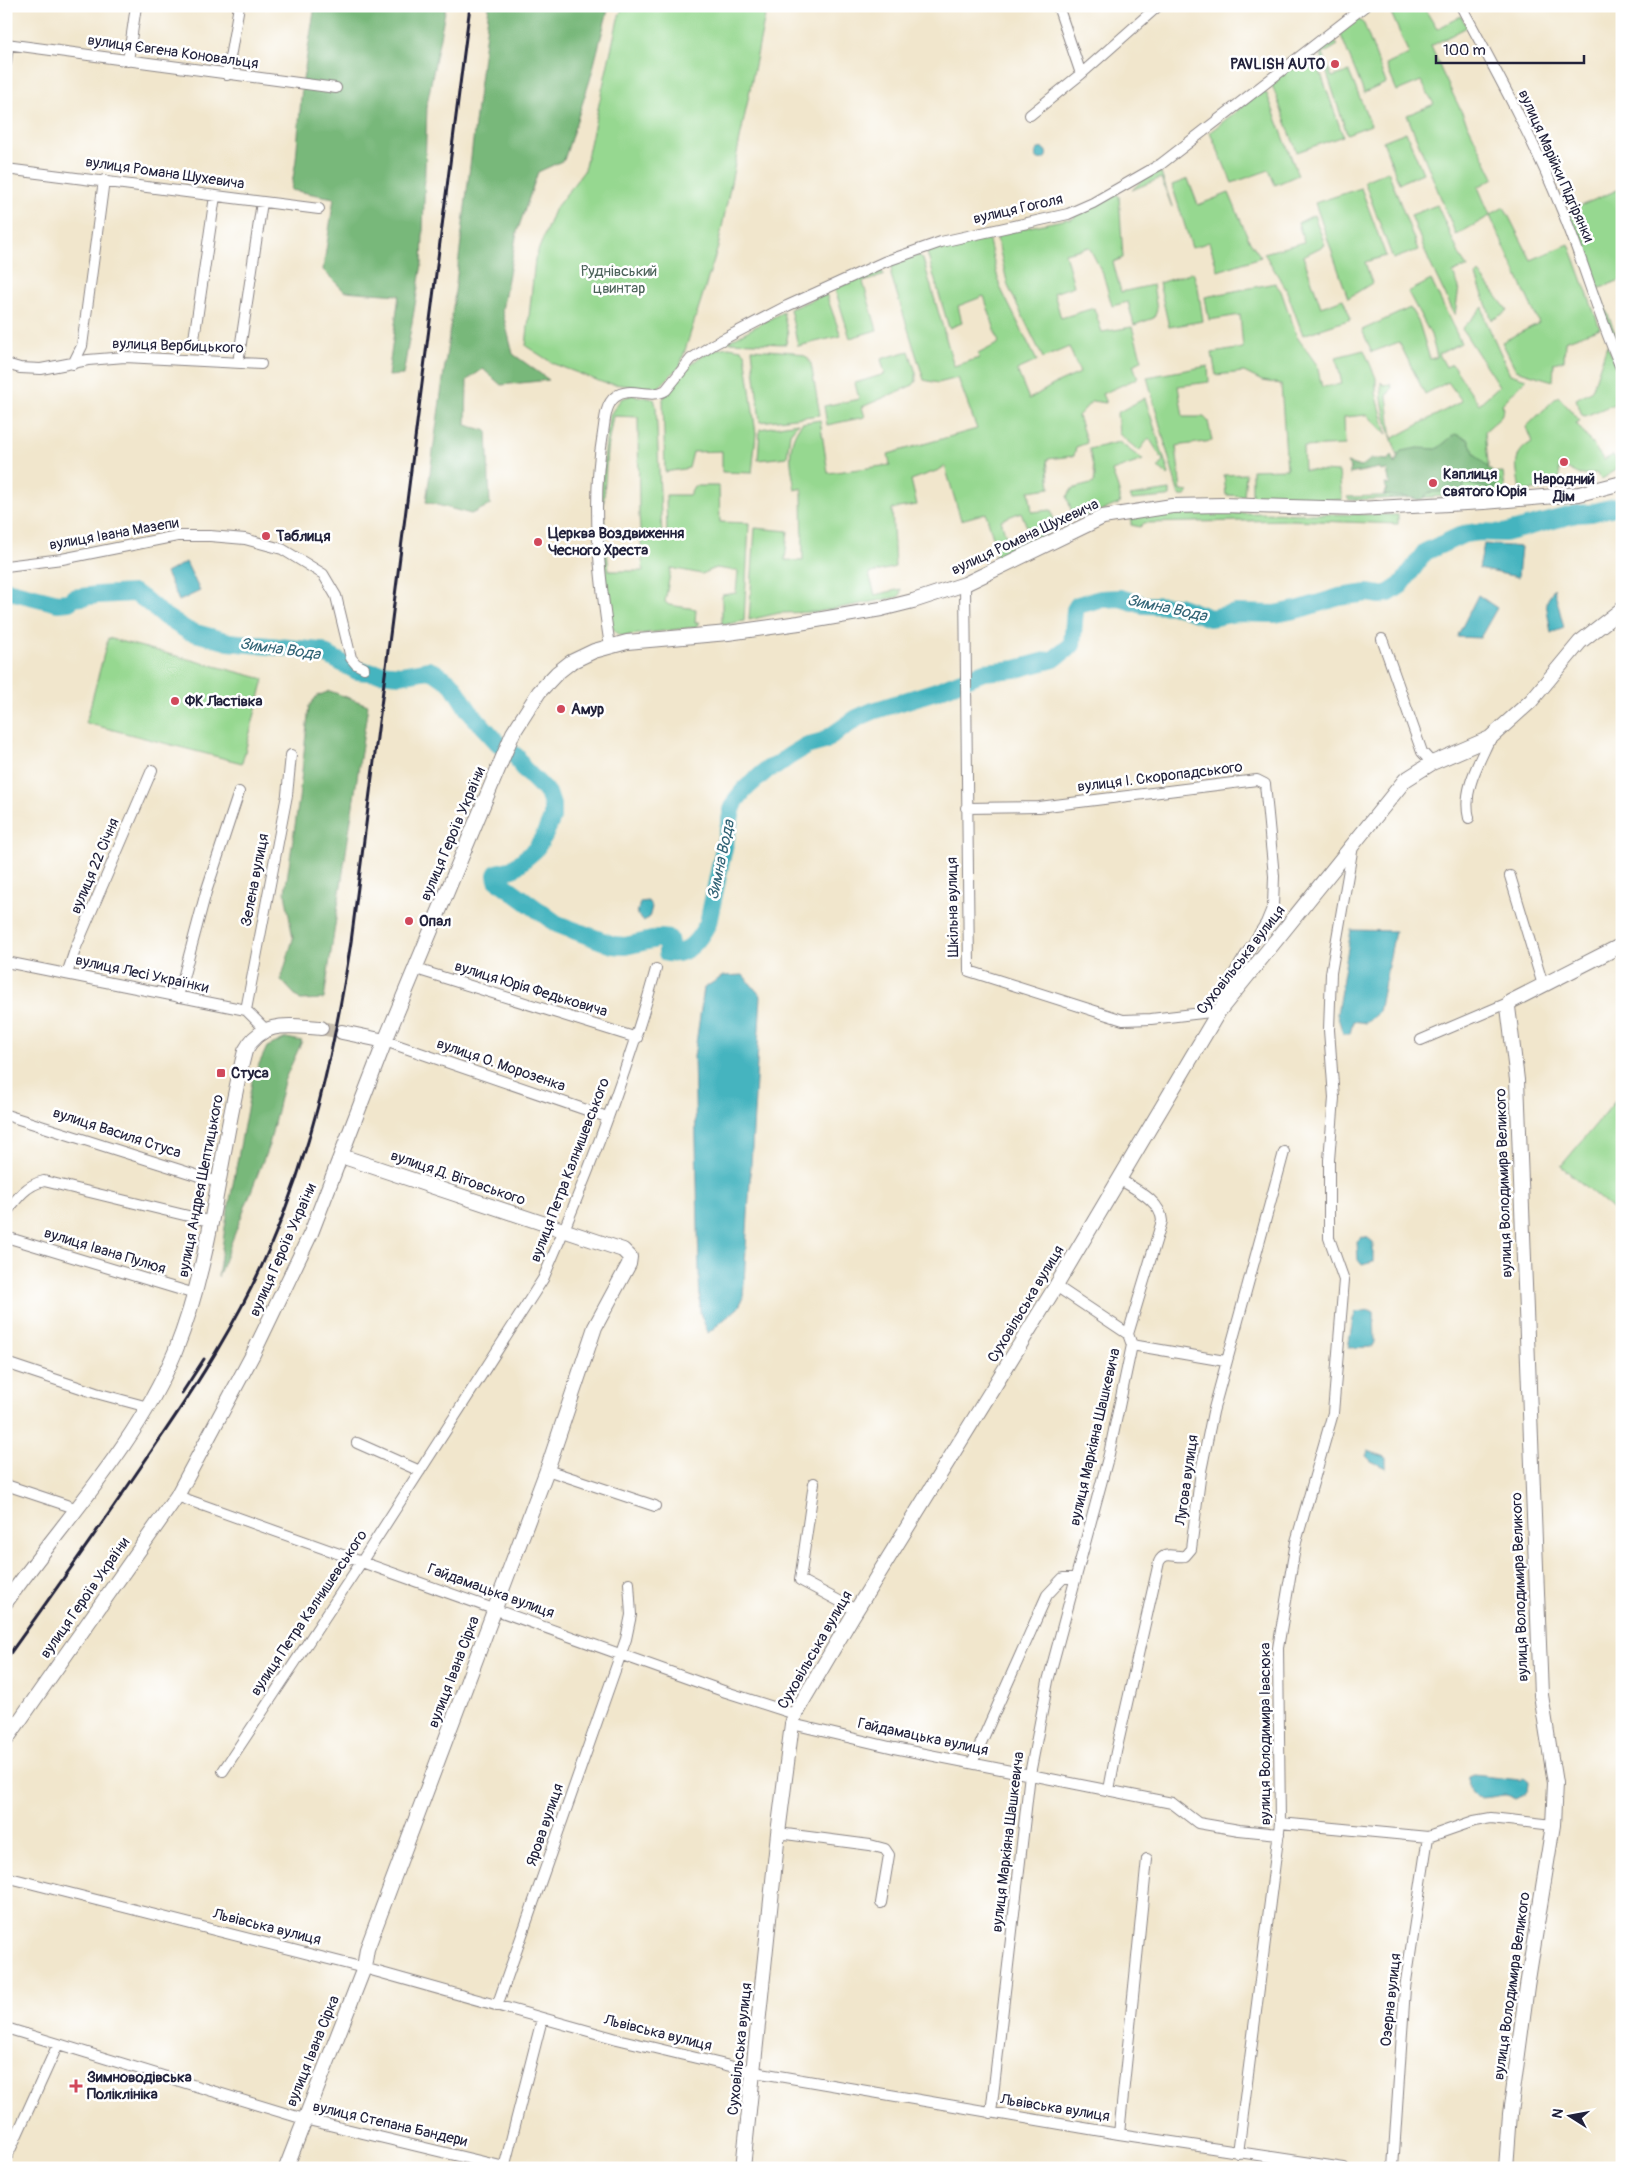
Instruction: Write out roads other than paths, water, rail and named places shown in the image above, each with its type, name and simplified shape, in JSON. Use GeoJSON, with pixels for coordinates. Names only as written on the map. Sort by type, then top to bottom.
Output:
{"type":"FeatureCollection","features":[{"type":"Feature","properties":{"kind":"street"},"geometry":{"type":"LineString","coordinates":[[128,62],[136,6]]}},
{"type":"Feature","properties":{"kind":"street"},"geometry":{"type":"LineString","coordinates":[[227,75],[238,6]]}},
{"type":"Feature","properties":{"kind":"street"},"geometry":{"type":"LineString","coordinates":[[1058,6],[1081,74]]}},
{"type":"Feature","properties":{"kind":"street"},"geometry":{"type":"LineString","coordinates":[[1030,115],[1081,74],[1158,6]]}},
{"type":"Feature","properties":{"kind":"street","name":"вулиця Гоголя"},"geometry":{"type":"LineString","coordinates":[[610,646],[597,518],[597,493],[606,416],[610,403],[621,394],[635,392],[656,395],[666,390],[691,359],[714,344],[787,306],[884,262],[941,242],[1068,214],[1093,203],[1161,164],[1366,6]]}},
{"type":"Feature","properties":{"kind":"street","name":"вулиця Марійки Підгірянки"},"geometry":{"type":"LineString","coordinates":[[1461,6],[1521,120],[1562,210],[1610,343],[1622,370]]}},
{"type":"Feature","properties":{"kind":"street"},"geometry":{"type":"LineString","coordinates":[[6,63],[7,44]]}},
{"type":"Feature","properties":{"kind":"street","name":"вулиця Євгена Коновальця"},"geometry":{"type":"LineString","coordinates":[[7,44],[128,62],[336,88]]}},
{"type":"Feature","properties":{"kind":"street","name":"вулиця Романа Шухевича"},"geometry":{"type":"LineString","coordinates":[[6,169],[104,180],[319,209]]}},
{"type":"Feature","properties":{"kind":"street"},"geometry":{"type":"LineString","coordinates":[[74,364],[80,355],[82,346],[104,180]]}},
{"type":"Feature","properties":{"kind":"street"},"geometry":{"type":"LineString","coordinates":[[193,346],[215,196]]}},
{"type":"Feature","properties":{"kind":"street"},"geometry":{"type":"LineString","coordinates":[[239,356],[262,202]]}},
{"type":"Feature","properties":{"kind":"street","name":"вулиця Вербицького"},"geometry":{"type":"LineString","coordinates":[[6,364],[20,368],[40,369],[88,360],[124,357],[261,364]]}},
{"type":"Feature","properties":{"kind":"street","name":"вулиця Романа Шухевича"},"geometry":{"type":"LineString","coordinates":[[513,733],[539,692],[556,672],[594,651],[628,642],[745,631],[897,605],[964,584],[1103,518],[1172,506],[1222,505],[1358,509],[1579,494],[1622,483]]}},
{"type":"Feature","properties":{"kind":"street","name":"вулиця Івана Мазепи"},"geometry":{"type":"LineString","coordinates":[[6,566],[62,559],[177,536],[245,539],[282,549],[323,574],[336,596],[351,658],[356,664],[364,668]]}},
{"type":"Feature","properties":{"kind":"street","name":"Шкільна вулиця"},"geometry":{"type":"LineString","coordinates":[[964,584],[969,971],[1123,1020],[1151,1019],[1219,1011]]}},
{"type":"Feature","properties":{"kind":"street","name":"Суховільська вулиця"},"geometry":{"type":"LineString","coordinates":[[743,2168],[755,2072],[778,1833],[793,1719],[856,1610],[1056,1286],[1219,1011],[1405,780],[1432,763],[1490,738],[1531,701],[1580,642],[1622,609]]}},
{"type":"Feature","properties":{"kind":"street"},"geometry":{"type":"LineString","coordinates":[[1382,639],[1422,752],[1432,763]]}},
{"type":"Feature","properties":{"kind":"street","name":"вулиця Героїв України"},"geometry":{"type":"LineString","coordinates":[[6,1740],[177,1496],[253,1354],[311,1233],[385,1041],[513,733]]}},
{"type":"Feature","properties":{"kind":"street"},"geometry":{"type":"LineString","coordinates":[[1470,818],[1467,806],[1470,783],[1490,738]]}},
{"type":"Feature","properties":{"kind":"street","name":"Зелена вулиця"},"geometry":{"type":"LineString","coordinates":[[246,1010],[287,795],[291,755]]}},
{"type":"Feature","properties":{"kind":"street","name":"вулиця 22 Січня"},"geometry":{"type":"LineString","coordinates":[[67,974],[76,947],[152,770]]}},
{"type":"Feature","properties":{"kind":"street","name":"вулиця І. Скоропадського"},"geometry":{"type":"LineString","coordinates":[[966,808],[1039,807],[1257,780],[1265,784],[1274,876],[1273,906],[1266,923],[1233,975],[1219,1011]]}},
{"type":"Feature","properties":{"kind":"street"},"geometry":{"type":"LineString","coordinates":[[178,996],[206,892],[239,792]]}},
{"type":"Feature","properties":{"kind":"street","name":"вулиця Володимира Івасюка"},"geometry":{"type":"LineString","coordinates":[[1238,2153],[1280,1828],[1278,1648],[1296,1542],[1333,1413],[1344,1280],[1329,1238],[1329,1160],[1334,1098],[1329,1030],[1332,973],[1353,845]]}},
{"type":"Feature","properties":{"kind":"street"},"geometry":{"type":"LineString","coordinates":[[1510,876],[1543,985]]}},
{"type":"Feature","properties":{"kind":"street"},"geometry":{"type":"LineString","coordinates":[[1421,1040],[1510,1002],[1622,945]]}},
{"type":"Feature","properties":{"kind":"street","name":"вулиця Лесі Українки"},"geometry":{"type":"LineString","coordinates":[[6,962],[246,1010]]}},
{"type":"Feature","properties":{"kind":"street","name":"вулиця Петра Калнишевського"},"geometry":{"type":"LineString","coordinates":[[222,1771],[362,1561],[543,1279],[564,1231],[637,1038],[656,968]]}},
{"type":"Feature","properties":{"kind":"street","name":"вулиця Юрія Федьковича"},"geometry":{"type":"LineString","coordinates":[[416,969],[637,1038]]}},
{"type":"Feature","properties":{"kind":"street","name":"вулиця Володимира Великого"},"geometry":{"type":"LineString","coordinates":[[1506,2168],[1510,2114],[1527,1986],[1553,1825],[1554,1775],[1541,1695],[1517,1080],[1508,1008],[1510,1002]]}},
{"type":"Feature","properties":{"kind":"street"},"geometry":{"type":"LineString","coordinates":[[246,1010],[265,1029],[286,1026],[321,1028]]}},
{"type":"Feature","properties":{"kind":"street","name":"вулиця Андрея Шептицького"},"geometry":{"type":"LineString","coordinates":[[6,1602],[78,1509],[148,1407],[174,1352],[195,1294],[213,1222],[218,1182],[245,1051],[252,1039],[265,1029]]}},
{"type":"Feature","properties":{"kind":"street"},"geometry":{"type":"LineString","coordinates":[[342,1032],[385,1041]]}},
{"type":"Feature","properties":{"kind":"street","name":"вулиця О. Морозенка"},"geometry":{"type":"LineString","coordinates":[[385,1041],[607,1117]]}},
{"type":"Feature","properties":{"kind":"street","name":"вулиця Василя Стуса"},"geometry":{"type":"LineString","coordinates":[[6,1114],[218,1182]]}},
{"type":"Feature","properties":{"kind":"street","name":"Лугова вулиця"},"geometry":{"type":"LineString","coordinates":[[1109,1790],[1159,1562],[1165,1555],[1185,1556],[1193,1544],[1200,1471],[1225,1362],[1284,1152]]}},
{"type":"Feature","properties":{"kind":"street","name":"вулиця Д. Вітовського"},"geometry":{"type":"LineString","coordinates":[[341,1156],[564,1231]]}},
{"type":"Feature","properties":{"kind":"street","name":"вулиця Маркіяна Шашкевича"},"geometry":{"type":"LineString","coordinates":[[991,2113],[1030,1774],[1048,1681],[1109,1454],[1132,1345],[1128,1334],[1162,1221],[1162,1212],[1155,1204],[1119,1179]]}},
{"type":"Feature","properties":{"kind":"street"},"geometry":{"type":"LineString","coordinates":[[6,1213],[18,1197],[29,1187],[44,1181],[213,1222]]}},
{"type":"Feature","properties":{"kind":"street","name":"вулиця Івана Сірка"},"geometry":{"type":"LineString","coordinates":[[286,2168],[364,1968],[367,1949],[547,1470],[595,1327],[629,1264],[630,1256],[623,1250],[564,1231]]}},
{"type":"Feature","properties":{"kind":"street","name":"вулиця Івана Пулюя"},"geometry":{"type":"LineString","coordinates":[[6,1237],[195,1294]]}},
{"type":"Feature","properties":{"kind":"street"},"geometry":{"type":"LineString","coordinates":[[1056,1286],[1128,1334]]}},
{"type":"Feature","properties":{"kind":"street"},"geometry":{"type":"LineString","coordinates":[[1132,1345],[1225,1362]]}},
{"type":"Feature","properties":{"kind":"street"},"geometry":{"type":"LineString","coordinates":[[6,1363],[96,1393],[148,1407]]}},
{"type":"Feature","properties":{"kind":"street"},"geometry":{"type":"LineString","coordinates":[[357,1443],[420,1471]]}},
{"type":"Feature","properties":{"kind":"street"},"geometry":{"type":"LineString","coordinates":[[547,1470],[655,1506]]}},
{"type":"Feature","properties":{"kind":"street"},"geometry":{"type":"LineString","coordinates":[[814,1483],[800,1580],[856,1610]]}},
{"type":"Feature","properties":{"kind":"street"},"geometry":{"type":"LineString","coordinates":[[6,1485],[78,1509]]}},
{"type":"Feature","properties":{"kind":"street","name":"Гайдамацька вулиця"},"geometry":{"type":"LineString","coordinates":[[177,1496],[726,1692],[793,1719],[894,1748],[1172,1803],[1198,1823],[1238,1830],[1280,1828],[1428,1837]]}},
{"type":"Feature","properties":{"kind":"street"},"geometry":{"type":"LineString","coordinates":[[972,1763],[1048,1595],[1063,1578],[1076,1578]]}},
{"type":"Feature","properties":{"kind":"street","name":"Ярова вулиця"},"geometry":{"type":"LineString","coordinates":[[497,2006],[621,1654],[631,1615],[629,1582]]}},
{"type":"Feature","properties":{"kind":"street"},"geometry":{"type":"LineString","coordinates":[[1428,1837],[1474,1821],[1492,1818],[1553,1825]]}},
{"type":"Feature","properties":{"kind":"street"},"geometry":{"type":"LineString","coordinates":[[778,1833],[870,1845],[885,1849],[889,1855],[880,1903]]}},
{"type":"Feature","properties":{"kind":"street","name":"Озерна вулиця"},"geometry":{"type":"LineString","coordinates":[[1392,2168],[1405,1988],[1428,1837]]}},
{"type":"Feature","properties":{"kind":"street"},"geometry":{"type":"LineString","coordinates":[[1119,2134],[1147,1859]]}},
{"type":"Feature","properties":{"kind":"street","name":"Львівська вулиця"},"geometry":{"type":"LineString","coordinates":[[6,1877],[364,1968],[542,2019],[755,2072],[1119,2134],[1344,2168]]}},
{"type":"Feature","properties":{"kind":"street"},"geometry":{"type":"LineString","coordinates":[[506,2167],[542,2019]]}},
{"type":"Feature","properties":{"kind":"street","name":"вулиця Степана Бандери"},"geometry":{"type":"LineString","coordinates":[[6,2028],[304,2119],[506,2167]]}},
{"type":"Feature","properties":{"kind":"street"},"geometry":{"type":"LineString","coordinates":[[6,2159],[58,2044]]}},
{"type":"Feature","properties":{"kind":"water"},"geometry":{"type":"Polygon","coordinates":[[[1041,148],[1047,154],[1041,160],[1035,154],[1041,148]]]}},
{"type":"Feature","properties":{"kind":"water"},"geometry":{"type":"Polygon","coordinates":[[[1484,544],[1521,547],[1518,577],[1479,569],[1484,544]]]}},
{"type":"Feature","properties":{"kind":"water"},"geometry":{"type":"Polygon","coordinates":[[[186,562],[200,591],[179,601],[166,573],[186,562]]]}},
{"type":"Feature","properties":{"kind":"water"},"geometry":{"type":"Polygon","coordinates":[[[1554,588],[1564,628],[1551,633],[1546,603],[1554,588]]]}},
{"type":"Feature","properties":{"kind":"water"},"geometry":{"type":"Polygon","coordinates":[[[1478,595],[1497,608],[1480,638],[1457,637],[1478,595]]]}},
{"type":"Feature","properties":{"kind":"water"},"geometry":{"type":"Polygon","coordinates":[[[648,901],[652,907],[649,918],[643,921],[637,914],[640,902],[648,901]]]}},
{"type":"Feature","properties":{"kind":"water"},"geometry":{"type":"Polygon","coordinates":[[[1351,930],[1395,931],[1379,1012],[1366,1023],[1353,1021],[1350,1034],[1343,1034],[1337,1014],[1351,930]]]}},
{"type":"Feature","properties":{"kind":"water"},"geometry":{"type":"Polygon","coordinates":[[[743,975],[761,996],[743,1299],[738,1308],[708,1333],[700,1313],[694,1057],[704,988],[723,976],[743,975]]]}},
{"type":"Feature","properties":{"kind":"water"},"geometry":{"type":"Polygon","coordinates":[[[1362,1237],[1368,1238],[1373,1242],[1373,1262],[1362,1265],[1358,1260],[1357,1241],[1362,1237]]]}},
{"type":"Feature","properties":{"kind":"water"},"geometry":{"type":"Polygon","coordinates":[[[1370,1310],[1374,1312],[1375,1343],[1373,1347],[1348,1348],[1356,1312],[1370,1310]]]}},
{"type":"Feature","properties":{"kind":"water"},"geometry":{"type":"Polygon","coordinates":[[[1368,1451],[1386,1457],[1386,1468],[1371,1461],[1366,1456],[1368,1451]]]}},
{"type":"Feature","properties":{"kind":"water"},"geometry":{"type":"Polygon","coordinates":[[[1474,1775],[1520,1780],[1524,1778],[1529,1782],[1528,1788],[1524,1794],[1516,1799],[1505,1795],[1480,1798],[1471,1793],[1469,1786],[1469,1777],[1474,1775]]]}},
{"type":"Feature","properties":{"kind":"waterway","name":"Зимна Вода"},"geometry":{"type":"LineString","coordinates":[[6,590],[58,603],[69,602],[74,598],[134,593],[164,616],[188,631],[229,642],[320,651],[357,671],[401,675],[428,670],[436,673],[452,684],[469,711],[498,743],[517,757],[522,767],[548,793],[552,805],[552,818],[535,850],[513,869],[497,873],[497,880],[557,924],[613,945],[625,946],[661,938],[669,939],[670,944],[667,948],[667,953],[674,953],[681,952],[692,945],[708,923],[732,810],[736,800],[745,789],[768,769],[776,766],[806,746],[824,741],[857,718],[873,711],[936,691],[984,672],[1016,669],[1054,659],[1072,645],[1075,610],[1078,605],[1101,599],[1120,598],[1144,605],[1178,606],[1210,618],[1236,613],[1275,614],[1300,609],[1339,597],[1367,593],[1380,595],[1389,593],[1401,585],[1425,552],[1464,534],[1478,532],[1504,533],[1576,514],[1591,513],[1622,505]]}},
{"type":"Feature","properties":{"kind":"tunnel"},"geometry":{"type":"LineString","coordinates":[[321,1028],[342,1032]]}},
{"type":"Feature","properties":{"kind":"railway"},"geometry":{"type":"LineString","coordinates":[[6,1659],[139,1470],[187,1398],[230,1327],[256,1279],[283,1216],[320,1101],[337,1023],[351,942],[470,6]]}},
{"type":"Feature","properties":{"kind":"railway"},"geometry":{"type":"LineString","coordinates":[[182,1393],[204,1359]]}},
{"type":"Feature","properties":{"kind":"place","name":"PAVLISH AUTO"},"geometry":{"type":"Point","coordinates":[1335,64]}},
{"type":"Feature","properties":{"kind":"place","name":"Народний Дім"},"geometry":{"type":"Point","coordinates":[1564,462]}},
{"type":"Feature","properties":{"kind":"place","name":"Каплиця святого Юрія"},"geometry":{"type":"Point","coordinates":[1433,483]}},
{"type":"Feature","properties":{"kind":"place","name":"Таблиця"},"geometry":{"type":"Point","coordinates":[266,536]}},
{"type":"Feature","properties":{"kind":"place","name":"Церква Воздвиження Чесного Хреста"},"geometry":{"type":"Point","coordinates":[538,542]}},
{"type":"Feature","properties":{"kind":"place","name":"ФК Ластівка"},"geometry":{"type":"Point","coordinates":[175,701]}},
{"type":"Feature","properties":{"kind":"place","name":"Амур"},"geometry":{"type":"Point","coordinates":[561,709]}},
{"type":"Feature","properties":{"kind":"place","name":"Опал"},"geometry":{"type":"Point","coordinates":[409,921]}},
{"type":"Feature","properties":{"kind":"place","name":"Стуса"},"geometry":{"type":"Point","coordinates":[221,1073]}},
{"type":"Feature","properties":{"kind":"place","name":"Зимноводівська Поліклініка"},"geometry":{"type":"Point","coordinates":[76,2086]}},
{"type":"Feature","properties":{"kind":"park label","name":"Руднівський цвинтар"},"geometry":{"type":"Point","coordinates":[619,280]}}]}
